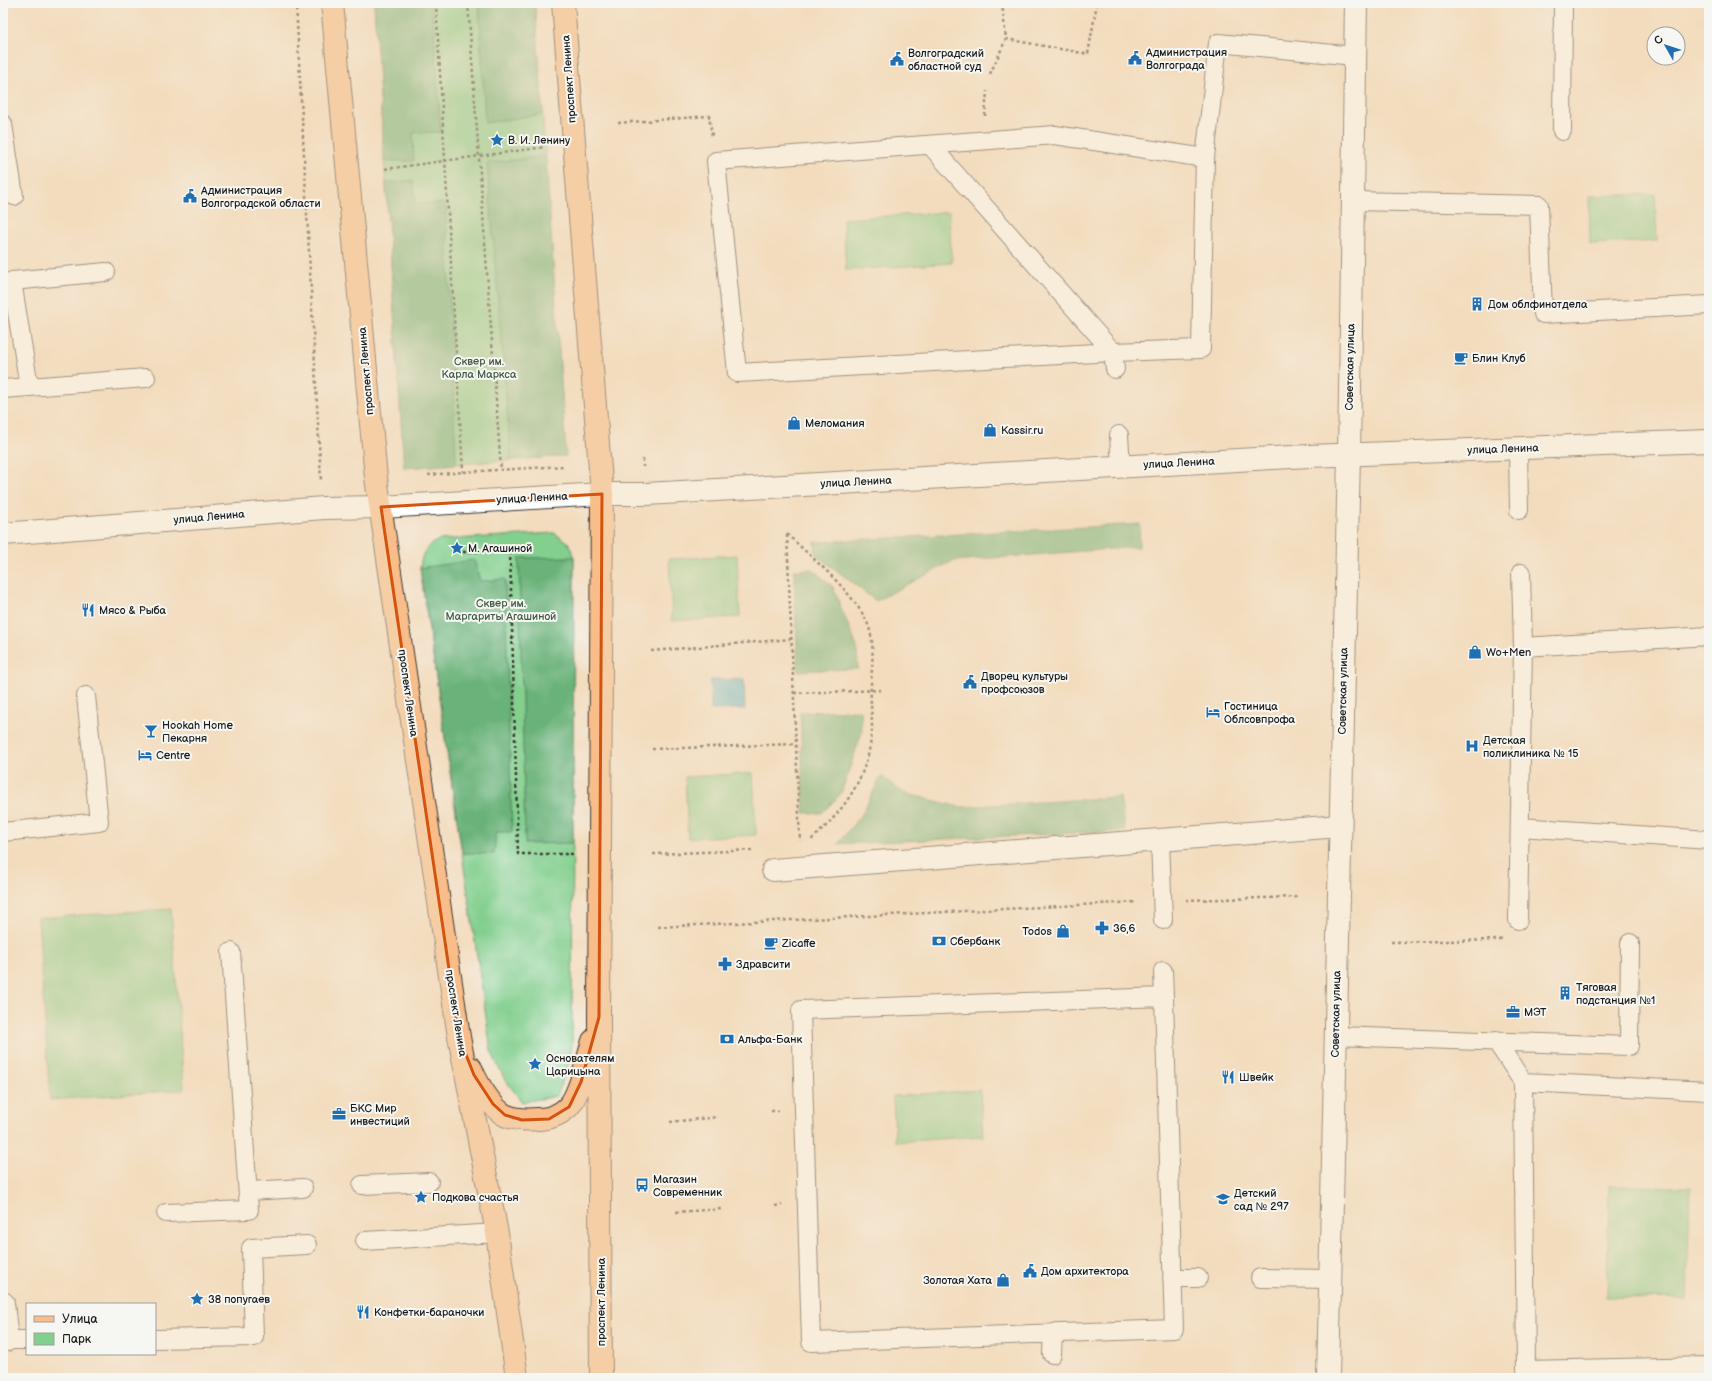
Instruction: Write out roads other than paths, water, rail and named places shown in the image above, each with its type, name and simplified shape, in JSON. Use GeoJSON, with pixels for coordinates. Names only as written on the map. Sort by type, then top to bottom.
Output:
{"type":"FeatureCollection","features":[{"type":"Feature","properties":{"kind":"main road","name":"проспект Ленина"},"geometry":{"type":"LineString","coordinates":[[332,3],[376,470],[459,1037],[497,1233],[517,1378]]}},
{"type":"Feature","properties":{"kind":"main road","name":"проспект Ленина"},"geometry":{"type":"LineString","coordinates":[[563,3],[602,494],[599,1017],[601,1378]]}},
{"type":"Feature","properties":{"kind":"main road"},"geometry":{"type":"LineString","coordinates":[[459,1037],[474,1076],[493,1104],[506,1115],[522,1120],[549,1119],[569,1106],[581,1082],[599,1017]]}},
{"type":"Feature","properties":{"kind":"street","name":"Советская улица"},"geometry":{"type":"LineString","coordinates":[[1328,1378],[1349,455],[1356,3]]}},
{"type":"Feature","properties":{"kind":"street","name":"улица Ленина"},"geometry":{"type":"LineString","coordinates":[[3,534],[324,508],[381,507],[602,494],[662,493],[1349,455],[1709,440]]}},
{"type":"Feature","properties":{"kind":"street"},"geometry":{"type":"LineString","coordinates":[[774,870],[801,858],[1160,840],[1340,826]]}},
{"type":"Feature","properties":{"kind":"street"},"geometry":{"type":"LineString","coordinates":[[3,1303],[12,1340]]}},
{"type":"Feature","properties":{"kind":"lane"},"geometry":{"type":"LineString","coordinates":[[1562,131],[1563,3]]}},
{"type":"Feature","properties":{"kind":"lane"},"geometry":{"type":"LineString","coordinates":[[1205,158],[1055,135],[716,161],[737,374],[1114,360],[1201,349],[1205,158],[1218,43],[1355,56]]}},
{"type":"Feature","properties":{"kind":"lane"},"geometry":{"type":"LineString","coordinates":[[3,124],[14,196]]}},
{"type":"Feature","properties":{"kind":"lane"},"geometry":{"type":"LineString","coordinates":[[930,145],[1114,360]]}},
{"type":"Feature","properties":{"kind":"lane"},"geometry":{"type":"LineString","coordinates":[[1353,201],[1539,206],[1543,314],[1709,305]]}},
{"type":"Feature","properties":{"kind":"lane"},"geometry":{"type":"LineString","coordinates":[[28,387],[12,282],[106,272]]}},
{"type":"Feature","properties":{"kind":"lane"},"geometry":{"type":"LineString","coordinates":[[3,389],[146,378]]}},
{"type":"Feature","properties":{"kind":"lane"},"geometry":{"type":"LineString","coordinates":[[1118,435],[1121,467]]}},
{"type":"Feature","properties":{"kind":"lane"},"geometry":{"type":"LineString","coordinates":[[1518,448],[1519,510]]}},
{"type":"Feature","properties":{"kind":"lane"},"geometry":{"type":"LineString","coordinates":[[1518,920],[1523,647],[1521,573]]}},
{"type":"Feature","properties":{"kind":"lane"},"geometry":{"type":"LineString","coordinates":[[1523,647],[1709,636]]}},
{"type":"Feature","properties":{"kind":"lane"},"geometry":{"type":"LineString","coordinates":[[3,832],[99,822],[86,696]]}},
{"type":"Feature","properties":{"kind":"lane"},"geometry":{"type":"LineString","coordinates":[[1520,827],[1709,840]]}},
{"type":"Feature","properties":{"kind":"lane"},"geometry":{"type":"LineString","coordinates":[[1160,840],[1163,920]]}},
{"type":"Feature","properties":{"kind":"lane"},"geometry":{"type":"LineString","coordinates":[[1336,1036],[1629,1046],[1630,943]]}},
{"type":"Feature","properties":{"kind":"lane"},"geometry":{"type":"LineString","coordinates":[[166,1213],[248,1210],[248,1191],[231,952]]}},
{"type":"Feature","properties":{"kind":"lane"},"geometry":{"type":"LineString","coordinates":[[1164,971],[1174,1329],[811,1342],[801,1010],[1164,997]]}},
{"type":"Feature","properties":{"kind":"lane"},"geometry":{"type":"LineString","coordinates":[[1496,1042],[1523,1082],[1526,1370],[1709,1366]]}},
{"type":"Feature","properties":{"kind":"lane"},"geometry":{"type":"LineString","coordinates":[[1523,1082],[1709,1091]]}},
{"type":"Feature","properties":{"kind":"lane"},"geometry":{"type":"LineString","coordinates":[[362,1185],[429,1182]]}},
{"type":"Feature","properties":{"kind":"lane"},"geometry":{"type":"LineString","coordinates":[[248,1191],[303,1188]]}},
{"type":"Feature","properties":{"kind":"lane"},"geometry":{"type":"LineString","coordinates":[[365,1241],[497,1233]]}},
{"type":"Feature","properties":{"kind":"lane"},"geometry":{"type":"LineString","coordinates":[[156,1338],[254,1338],[251,1248],[307,1245]]}},
{"type":"Feature","properties":{"kind":"lane"},"geometry":{"type":"LineString","coordinates":[[1172,1278],[1198,1278]]}},
{"type":"Feature","properties":{"kind":"lane"},"geometry":{"type":"LineString","coordinates":[[1260,1278],[1331,1279]]}},
{"type":"Feature","properties":{"kind":"lane"},"geometry":{"type":"LineString","coordinates":[[1052,1354],[1053,1333]]}},
{"type":"Feature","properties":{"kind":"water"},"geometry":{"type":"Polygon","coordinates":[[[744,679],[745,709],[711,710],[710,680],[744,679]]]}},
{"type":"Feature","properties":{"kind":"place","name":"Администрация Волгограда"},"geometry":{"type":"Point","coordinates":[1135,58]}},
{"type":"Feature","properties":{"kind":"place","name":"Волгоградский областной суд"},"geometry":{"type":"Point","coordinates":[897,59]}},
{"type":"Feature","properties":{"kind":"place","name":"В. И. Ленину"},"geometry":{"type":"Point","coordinates":[497,140]}},
{"type":"Feature","properties":{"kind":"place","name":"Администрация Волгоградской области"},"geometry":{"type":"Point","coordinates":[190,196]}},
{"type":"Feature","properties":{"kind":"place","name":"Дом облфинотдела"},"geometry":{"type":"Point","coordinates":[1477,304]}},
{"type":"Feature","properties":{"kind":"place","name":"Блин Клуб"},"geometry":{"type":"Point","coordinates":[1461,358]}},
{"type":"Feature","properties":{"kind":"place","name":"Меломания"},"geometry":{"type":"Point","coordinates":[794,423]}},
{"type":"Feature","properties":{"kind":"place","name":"Kassir.ru"},"geometry":{"type":"Point","coordinates":[990,430]}},
{"type":"Feature","properties":{"kind":"place","name":"М. Агашиной"},"geometry":{"type":"Point","coordinates":[457,548]}},
{"type":"Feature","properties":{"kind":"place","name":"Мясо & Рыба"},"geometry":{"type":"Point","coordinates":[88,610]}},
{"type":"Feature","properties":{"kind":"place","name":"Wo+Men"},"geometry":{"type":"Point","coordinates":[1475,652]}},
{"type":"Feature","properties":{"kind":"place","name":"Дворец культуры профсоюзов"},"geometry":{"type":"Point","coordinates":[970,682]}},
{"type":"Feature","properties":{"kind":"place","name":"Гостиница Облсовпрофа"},"geometry":{"type":"Point","coordinates":[1213,712]}},
{"type":"Feature","properties":{"kind":"place","name":"Hookah Home Пекарня"},"geometry":{"type":"Point","coordinates":[151,731]}},
{"type":"Feature","properties":{"kind":"place","name":"Детская поликлиника № 15"},"geometry":{"type":"Point","coordinates":[1472,746]}},
{"type":"Feature","properties":{"kind":"place","name":"Centre"},"geometry":{"type":"Point","coordinates":[145,755]}},
{"type":"Feature","properties":{"kind":"place","name":"36,6"},"geometry":{"type":"Point","coordinates":[1102,928]}},
{"type":"Feature","properties":{"kind":"place","name":"Todos"},"geometry":{"type":"Point","coordinates":[1063,931]}},
{"type":"Feature","properties":{"kind":"place","name":"Сбербанк"},"geometry":{"type":"Point","coordinates":[939,941]}},
{"type":"Feature","properties":{"kind":"place","name":"Zicaffe"},"geometry":{"type":"Point","coordinates":[771,943]}},
{"type":"Feature","properties":{"kind":"place","name":"Здравсити"},"geometry":{"type":"Point","coordinates":[725,964]}},
{"type":"Feature","properties":{"kind":"place","name":"Тяговая подстанция №1"},"geometry":{"type":"Point","coordinates":[1565,993]}},
{"type":"Feature","properties":{"kind":"place","name":"МЭТ"},"geometry":{"type":"Point","coordinates":[1513,1012]}},
{"type":"Feature","properties":{"kind":"place","name":"Альфа-Банк"},"geometry":{"type":"Point","coordinates":[727,1039]}},
{"type":"Feature","properties":{"kind":"place","name":"Основателям Царицына"},"geometry":{"type":"Point","coordinates":[535,1064]}},
{"type":"Feature","properties":{"kind":"place","name":"Швейк"},"geometry":{"type":"Point","coordinates":[1228,1077]}},
{"type":"Feature","properties":{"kind":"place","name":"БКС Мир инвестиций"},"geometry":{"type":"Point","coordinates":[339,1114]}},
{"type":"Feature","properties":{"kind":"place","name":"Магазин Современник"},"geometry":{"type":"Point","coordinates":[642,1185]}},
{"type":"Feature","properties":{"kind":"place","name":"Подкова счастья"},"geometry":{"type":"Point","coordinates":[421,1197]}},
{"type":"Feature","properties":{"kind":"place","name":"Детский сад № 297"},"geometry":{"type":"Point","coordinates":[1223,1199]}},
{"type":"Feature","properties":{"kind":"place","name":"Дом архитектора"},"geometry":{"type":"Point","coordinates":[1030,1271]}},
{"type":"Feature","properties":{"kind":"place","name":"Золотая Хата"},"geometry":{"type":"Point","coordinates":[1003,1280]}},
{"type":"Feature","properties":{"kind":"place","name":"38 попугаев"},"geometry":{"type":"Point","coordinates":[197,1299]}},
{"type":"Feature","properties":{"kind":"place","name":"Конфетки-бараночки"},"geometry":{"type":"Point","coordinates":[363,1312]}},
{"type":"Feature","properties":{"kind":"park label","name":"Сквер им. Карла Маркса"},"geometry":{"type":"Point","coordinates":[479,367]}},
{"type":"Feature","properties":{"kind":"park label","name":"Сквер им. Маргариты Агашиной"},"geometry":{"type":"Point","coordinates":[501,609]}}]}
